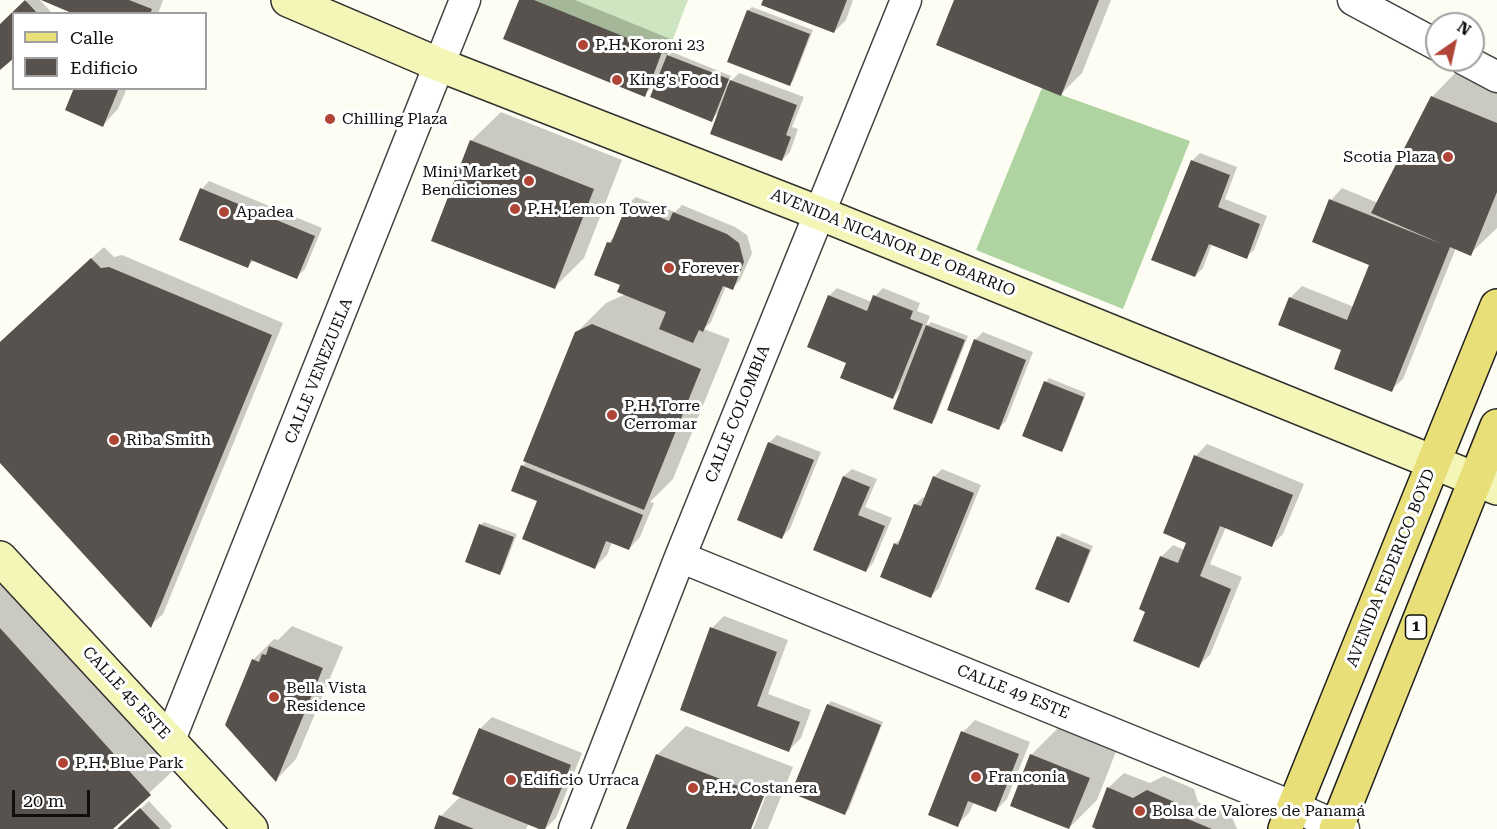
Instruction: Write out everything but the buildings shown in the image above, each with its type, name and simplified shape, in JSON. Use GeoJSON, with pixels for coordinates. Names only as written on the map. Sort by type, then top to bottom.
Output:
{"type":"FeatureCollection","features":[{"type":"Feature","properties":{"kind":"main road","name":"AVENIDA NICANOR DE OBARRIO"},"geometry":{"type":"LineString","coordinates":[[288,0],[440,65],[819,213],[1486,484]]}},
{"type":"Feature","properties":{"kind":"main road","name":"AVENIDA FEDERICO BOYD"},"geometry":{"type":"LineString","coordinates":[[1289,818],[1497,306]]}},
{"type":"Feature","properties":{"kind":"main road","name":"1"},"geometry":{"type":"LineString","coordinates":[[1339,828],[1486,484],[1497,426]]}},
{"type":"Feature","properties":{"kind":"main road","name":"CALLE 45 ESTE"},"geometry":{"type":"LineString","coordinates":[[0,558],[251,829]]}},
{"type":"Feature","properties":{"kind":"street","name":"CALLE VENEZUELA"},"geometry":{"type":"LineString","coordinates":[[170,740],[465,0]]}},
{"type":"Feature","properties":{"kind":"street","name":"CALLE COLOMBIA"},"geometry":{"type":"LineString","coordinates":[[574,829],[680,557],[906,0]]}},
{"type":"Feature","properties":{"kind":"street"},"geometry":{"type":"LineString","coordinates":[[1353,0],[1425,39]]}},
{"type":"Feature","properties":{"kind":"street","name":"CALLE 49 ESTE"},"geometry":{"type":"LineString","coordinates":[[680,557],[1289,818],[1339,828]]}},
{"type":"Feature","properties":{"kind":"green space"},"geometry":{"type":"Polygon","coordinates":[[[534,0],[688,0],[667,55],[534,0]]]}},
{"type":"Feature","properties":{"kind":"green space"},"geometry":{"type":"Polygon","coordinates":[[[1042,88],[1190,141],[1123,309],[976,250],[1042,88]]]}},
{"type":"Feature","properties":{"kind":"place","name":"P.H. Koroni 23"},"geometry":{"type":"Point","coordinates":[583,45]}},
{"type":"Feature","properties":{"kind":"place","name":"King's Food"},"geometry":{"type":"Point","coordinates":[617,80]}},
{"type":"Feature","properties":{"kind":"place","name":"Chilling Plaza"},"geometry":{"type":"Point","coordinates":[330,119]}},
{"type":"Feature","properties":{"kind":"place","name":"Scotia Plaza"},"geometry":{"type":"Point","coordinates":[1448,157]}},
{"type":"Feature","properties":{"kind":"place","name":"Mini Market Bendiciones"},"geometry":{"type":"Point","coordinates":[529,181]}},
{"type":"Feature","properties":{"kind":"place","name":"P.H. Lemon Tower"},"geometry":{"type":"Point","coordinates":[515,209]}},
{"type":"Feature","properties":{"kind":"place","name":"Apadea"},"geometry":{"type":"Point","coordinates":[224,212]}},
{"type":"Feature","properties":{"kind":"place","name":"Forever"},"geometry":{"type":"Point","coordinates":[669,268]}},
{"type":"Feature","properties":{"kind":"place","name":"P.H. Torre Cerromar"},"geometry":{"type":"Point","coordinates":[612,415]}},
{"type":"Feature","properties":{"kind":"place","name":"Riba Smith"},"geometry":{"type":"Point","coordinates":[114,440]}},
{"type":"Feature","properties":{"kind":"place","name":"Bella Vista Residence"},"geometry":{"type":"Point","coordinates":[274,697]}},
{"type":"Feature","properties":{"kind":"place","name":"P.H. Blue Park"},"geometry":{"type":"Point","coordinates":[63,763]}},
{"type":"Feature","properties":{"kind":"place","name":"Franconia"},"geometry":{"type":"Point","coordinates":[976,777]}},
{"type":"Feature","properties":{"kind":"place","name":"Edificio Urraca"},"geometry":{"type":"Point","coordinates":[511,780]}},
{"type":"Feature","properties":{"kind":"place","name":"P.H. Costanera"},"geometry":{"type":"Point","coordinates":[693,788]}},
{"type":"Feature","properties":{"kind":"place","name":"Bolsa de Valores de Panamá"},"geometry":{"type":"Point","coordinates":[1140,811]}}]}
